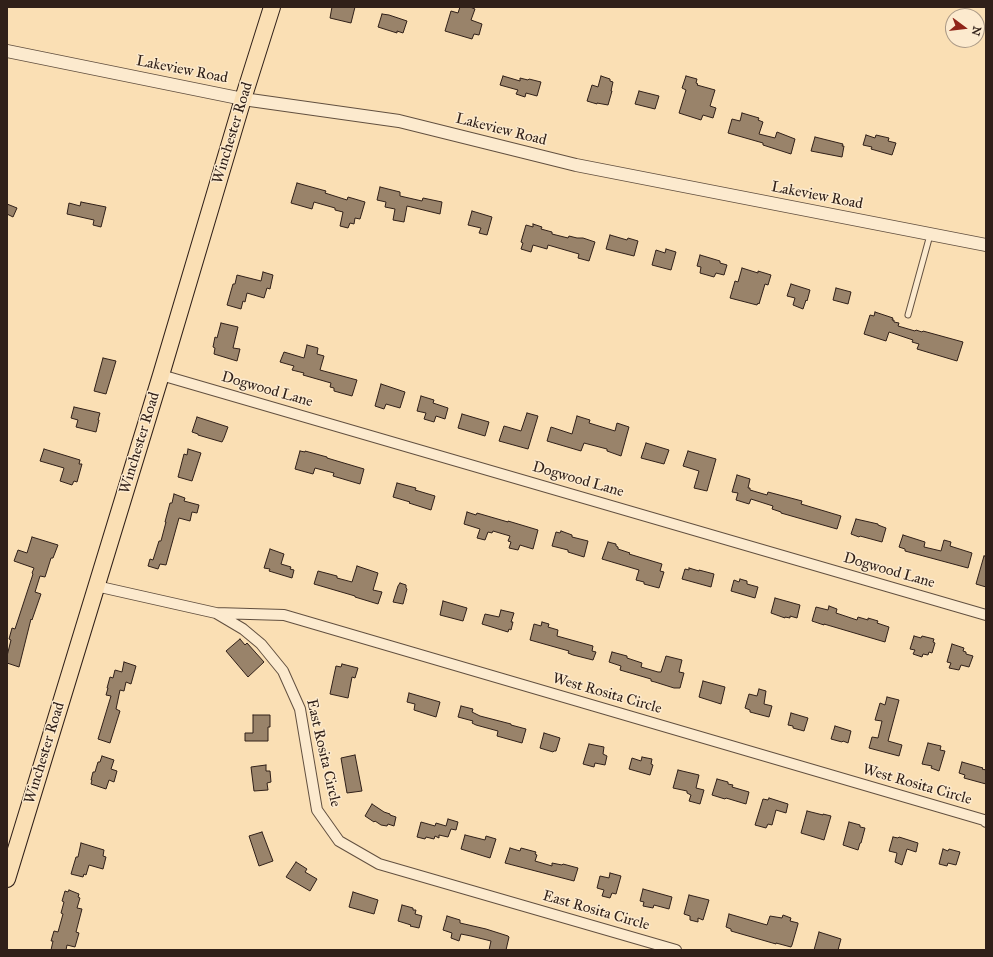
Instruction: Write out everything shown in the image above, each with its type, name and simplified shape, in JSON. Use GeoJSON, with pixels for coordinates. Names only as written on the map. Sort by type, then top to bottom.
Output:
{"type":"FeatureCollection","features":[{"type":"Feature","properties":{"kind":"main road","name":"Winchester Road"},"geometry":{"type":"LineString","coordinates":[[7,879],[272,7]]}},
{"type":"Feature","properties":{"kind":"street","name":"Lakeview Road"},"geometry":{"type":"LineString","coordinates":[[7,51],[243,99],[399,121],[576,164],[986,245]]}},
{"type":"Feature","properties":{"kind":"street","name":"Dogwood Lane"},"geometry":{"type":"LineString","coordinates":[[161,375],[986,615]]}},
{"type":"Feature","properties":{"kind":"street","name":"East Rosita Circle"},"geometry":{"type":"LineString","coordinates":[[96,586],[216,613],[243,629],[261,644],[283,671],[300,708],[317,810],[339,840],[380,864],[676,950]]}},
{"type":"Feature","properties":{"kind":"street","name":"West Rosita Circle"},"geometry":{"type":"LineString","coordinates":[[216,613],[284,616],[984,820],[986,822]]}},
{"type":"Feature","properties":{"kind":"lane"},"geometry":{"type":"LineString","coordinates":[[908,315],[930,234]]}},
{"type":"Feature","properties":{"kind":"building"},"geometry":{"type":"Polygon","coordinates":[[[332,7],[355,7],[351,23],[330,18],[332,7]]]}},
{"type":"Feature","properties":{"kind":"building"},"geometry":{"type":"Polygon","coordinates":[[[460,7],[470,7],[475,9],[471,20],[482,24],[479,35],[474,34],[472,39],[445,31],[451,11],[458,13],[460,7]]]}},
{"type":"Feature","properties":{"kind":"building"},"geometry":{"type":"Polygon","coordinates":[[[382,14],[407,21],[403,33],[397,31],[397,33],[378,27],[382,14]]]}},
{"type":"Feature","properties":{"kind":"building"},"geometry":{"type":"Polygon","coordinates":[[[503,76],[520,81],[520,78],[541,82],[537,96],[526,93],[525,97],[516,94],[518,90],[500,85],[503,76]]]}},
{"type":"Feature","properties":{"kind":"building"},"geometry":{"type":"Polygon","coordinates":[[[601,76],[610,79],[610,81],[613,82],[608,105],[587,101],[592,85],[598,87],[601,76]]]}},
{"type":"Feature","properties":{"kind":"building"},"geometry":{"type":"Polygon","coordinates":[[[686,76],[697,79],[697,85],[715,90],[710,106],[716,108],[713,118],[703,115],[701,120],[679,113],[686,90],[682,88],[686,76]]]}},
{"type":"Feature","properties":{"kind":"building"},"geometry":{"type":"Polygon","coordinates":[[[639,91],[659,96],[655,109],[635,104],[639,91]]]}},
{"type":"Feature","properties":{"kind":"building"},"geometry":{"type":"Polygon","coordinates":[[[742,113],[759,118],[758,120],[763,122],[759,134],[775,138],[777,132],[795,139],[791,154],[763,145],[763,143],[728,133],[732,119],[740,121],[742,113]]]}},
{"type":"Feature","properties":{"kind":"building"},"geometry":{"type":"Polygon","coordinates":[[[866,135],[875,138],[876,135],[889,138],[888,141],[896,143],[892,155],[863,145],[866,135]]]}},
{"type":"Feature","properties":{"kind":"building"},"geometry":{"type":"Polygon","coordinates":[[[815,137],[843,144],[842,157],[811,151],[815,137]]]}},
{"type":"Feature","properties":{"kind":"building"},"geometry":{"type":"Polygon","coordinates":[[[297,183],[326,191],[325,193],[347,200],[348,197],[365,202],[360,219],[355,218],[354,224],[350,223],[348,228],[340,226],[343,212],[335,210],[335,208],[314,202],[312,209],[291,203],[297,183]]]}},
{"type":"Feature","properties":{"kind":"building"},"geometry":{"type":"Polygon","coordinates":[[[380,187],[400,192],[400,196],[422,201],[423,198],[442,202],[440,214],[407,206],[404,222],[393,220],[395,209],[385,207],[386,202],[377,200],[380,187]]]}},
{"type":"Feature","properties":{"kind":"building"},"geometry":{"type":"Polygon","coordinates":[[[81,202],[106,207],[101,227],[93,225],[94,220],[67,214],[69,203],[80,206],[81,202]]]}},
{"type":"Feature","properties":{"kind":"building"},"geometry":{"type":"Polygon","coordinates":[[[7,204],[17,208],[13,217],[7,214],[7,204]]]}},
{"type":"Feature","properties":{"kind":"building"},"geometry":{"type":"Polygon","coordinates":[[[472,211],[492,217],[487,235],[479,233],[481,228],[468,225],[472,211]]]}},
{"type":"Feature","properties":{"kind":"building"},"geometry":{"type":"Polygon","coordinates":[[[533,224],[542,227],[541,229],[552,232],[552,234],[568,238],[569,236],[583,238],[595,242],[589,261],[578,258],[579,254],[548,245],[547,249],[533,245],[531,252],[521,249],[523,243],[521,242],[526,225],[533,227],[533,224]]]}},
{"type":"Feature","properties":{"kind":"building"},"geometry":{"type":"Polygon","coordinates":[[[610,235],[627,240],[628,238],[638,241],[634,256],[606,249],[610,235]]]}},
{"type":"Feature","properties":{"kind":"building"},"geometry":{"type":"Polygon","coordinates":[[[666,249],[676,252],[671,270],[652,265],[656,250],[665,253],[666,249]]]}},
{"type":"Feature","properties":{"kind":"building"},"geometry":{"type":"Polygon","coordinates":[[[700,255],[720,261],[720,263],[727,265],[724,275],[716,273],[714,277],[700,273],[701,267],[697,266],[700,255]]]}},
{"type":"Feature","properties":{"kind":"building"},"geometry":{"type":"Polygon","coordinates":[[[742,268],[771,275],[768,285],[765,284],[759,304],[758,303],[757,305],[730,298],[735,281],[738,282],[742,268]]]}},
{"type":"Feature","properties":{"kind":"building"},"geometry":{"type":"Polygon","coordinates":[[[263,272],[273,275],[270,289],[267,288],[264,298],[247,293],[245,302],[243,301],[241,309],[227,305],[237,275],[261,281],[263,272]]]}},
{"type":"Feature","properties":{"kind":"building"},"geometry":{"type":"Polygon","coordinates":[[[791,284],[810,290],[803,309],[793,305],[795,298],[787,296],[791,284]]]}},
{"type":"Feature","properties":{"kind":"building"},"geometry":{"type":"Polygon","coordinates":[[[836,288],[851,292],[848,304],[833,300],[836,288]]]}},
{"type":"Feature","properties":{"kind":"building"},"geometry":{"type":"Polygon","coordinates":[[[875,312],[893,318],[892,320],[894,320],[894,322],[899,323],[898,326],[963,342],[957,361],[917,349],[919,344],[912,342],[913,340],[889,332],[886,341],[864,334],[870,315],[874,316],[875,312]]]}},
{"type":"Feature","properties":{"kind":"building"},"geometry":{"type":"Polygon","coordinates":[[[221,323],[238,327],[233,348],[240,349],[237,361],[214,354],[215,348],[213,347],[215,337],[217,338],[221,323]]]}},
{"type":"Feature","properties":{"kind":"building"},"geometry":{"type":"Polygon","coordinates":[[[307,345],[318,348],[317,354],[324,356],[320,370],[357,380],[352,396],[334,391],[334,388],[330,387],[331,383],[303,375],[304,373],[292,370],[294,366],[280,362],[284,352],[304,358],[307,345]]]}},
{"type":"Feature","properties":{"kind":"building"},"geometry":{"type":"Polygon","coordinates":[[[103,358],[116,361],[106,394],[94,391],[103,358]]]}},
{"type":"Feature","properties":{"kind":"building"},"geometry":{"type":"Polygon","coordinates":[[[381,384],[405,392],[400,408],[386,404],[384,409],[375,406],[381,384]]]}},
{"type":"Feature","properties":{"kind":"building"},"geometry":{"type":"Polygon","coordinates":[[[421,396],[434,400],[433,403],[448,408],[445,419],[436,416],[434,422],[424,419],[426,413],[417,411],[421,396]]]}},
{"type":"Feature","properties":{"kind":"building"},"geometry":{"type":"Polygon","coordinates":[[[74,407],[100,413],[96,432],[76,427],[78,420],[71,418],[74,407]]]}},
{"type":"Feature","properties":{"kind":"building"},"geometry":{"type":"Polygon","coordinates":[[[527,413],[538,416],[528,449],[499,441],[504,426],[521,431],[527,413]]]}},
{"type":"Feature","properties":{"kind":"building"},"geometry":{"type":"Polygon","coordinates":[[[462,414],[489,422],[485,436],[458,428],[462,414]]]}},
{"type":"Feature","properties":{"kind":"building"},"geometry":{"type":"Polygon","coordinates":[[[577,416],[590,420],[589,423],[615,431],[617,423],[629,427],[621,456],[607,451],[607,449],[584,443],[581,451],[547,441],[551,427],[572,434],[577,416]]]}},
{"type":"Feature","properties":{"kind":"building"},"geometry":{"type":"Polygon","coordinates":[[[197,417],[228,427],[222,442],[192,432],[197,417]]]}},
{"type":"Feature","properties":{"kind":"building"},"geometry":{"type":"Polygon","coordinates":[[[646,443],[669,450],[664,464],[641,458],[646,443]]]}},
{"type":"Feature","properties":{"kind":"building"},"geometry":{"type":"Polygon","coordinates":[[[44,449],[80,460],[79,464],[82,464],[77,482],[74,481],[72,485],[60,481],[64,468],[40,461],[44,449]]]}},
{"type":"Feature","properties":{"kind":"building"},"geometry":{"type":"Polygon","coordinates":[[[188,449],[201,453],[192,481],[178,477],[184,454],[187,455],[188,449]]]}},
{"type":"Feature","properties":{"kind":"building"},"geometry":{"type":"Polygon","coordinates":[[[300,451],[327,457],[364,469],[360,484],[333,476],[334,473],[315,468],[313,474],[295,469],[300,451]]]}},
{"type":"Feature","properties":{"kind":"building"},"geometry":{"type":"Polygon","coordinates":[[[688,451],[716,459],[707,491],[694,488],[699,471],[683,466],[688,451]]]}},
{"type":"Feature","properties":{"kind":"building"},"geometry":{"type":"Polygon","coordinates":[[[737,475],[750,479],[748,488],[750,488],[750,490],[767,495],[768,492],[802,501],[801,504],[841,516],[837,529],[781,513],[772,509],[773,506],[751,499],[749,504],[736,500],[738,493],[732,492],[737,475]]]}},
{"type":"Feature","properties":{"kind":"building"},"geometry":{"type":"Polygon","coordinates":[[[397,483],[416,488],[415,490],[435,496],[431,510],[393,497],[397,483]]]}},
{"type":"Feature","properties":{"kind":"building"},"geometry":{"type":"Polygon","coordinates":[[[174,494],[185,498],[184,501],[199,505],[197,513],[192,512],[190,521],[179,518],[166,565],[160,564],[158,569],[148,566],[150,559],[153,560],[159,541],[161,541],[170,503],[172,503],[174,494]]]}},
{"type":"Feature","properties":{"kind":"building"},"geometry":{"type":"Polygon","coordinates":[[[467,512],[476,515],[477,513],[538,530],[533,549],[520,545],[518,550],[509,548],[511,542],[508,541],[510,536],[493,531],[492,533],[488,532],[485,540],[477,538],[480,529],[464,524],[467,512]]]}},
{"type":"Feature","properties":{"kind":"building"},"geometry":{"type":"Polygon","coordinates":[[[856,519],[878,524],[886,528],[882,542],[851,534],[856,519]]]}},
{"type":"Feature","properties":{"kind":"building"},"geometry":{"type":"Polygon","coordinates":[[[561,531],[572,535],[572,537],[588,541],[584,557],[568,552],[568,550],[552,546],[556,532],[560,533],[561,531]]]}},
{"type":"Feature","properties":{"kind":"building"},"geometry":{"type":"Polygon","coordinates":[[[903,535],[925,542],[924,547],[941,551],[944,540],[951,542],[950,546],[972,553],[968,568],[905,551],[905,549],[899,547],[903,535]]]}},
{"type":"Feature","properties":{"kind":"building"},"geometry":{"type":"Polygon","coordinates":[[[32,537],[58,545],[53,558],[51,558],[45,577],[40,576],[35,592],[41,594],[32,620],[31,619],[19,667],[7,663],[11,640],[9,639],[12,628],[15,629],[34,568],[14,561],[18,550],[27,553],[32,537]]]}},
{"type":"Feature","properties":{"kind":"building"},"geometry":{"type":"Polygon","coordinates":[[[608,542],[616,544],[618,549],[630,553],[629,554],[662,564],[660,571],[664,572],[659,588],[636,580],[639,570],[602,559],[608,542]]]}},
{"type":"Feature","properties":{"kind":"building"},"geometry":{"type":"Polygon","coordinates":[[[270,549],[284,554],[281,564],[291,567],[290,569],[294,570],[292,578],[264,568],[270,549]]]}},
{"type":"Feature","properties":{"kind":"building"},"geometry":{"type":"Polygon","coordinates":[[[984,556],[986,556],[986,587],[976,584],[984,556]]]}},
{"type":"Feature","properties":{"kind":"building"},"geometry":{"type":"Polygon","coordinates":[[[357,566],[378,573],[373,590],[382,592],[378,604],[314,584],[318,571],[352,582],[357,566]]]}},
{"type":"Feature","properties":{"kind":"building"},"geometry":{"type":"Polygon","coordinates":[[[689,568],[714,574],[711,587],[682,579],[685,569],[689,570],[689,568]]]}},
{"type":"Feature","properties":{"kind":"building"},"geometry":{"type":"Polygon","coordinates":[[[740,579],[747,581],[747,584],[758,587],[755,598],[731,591],[734,580],[739,582],[740,579]]]}},
{"type":"Feature","properties":{"kind":"building"},"geometry":{"type":"Polygon","coordinates":[[[400,583],[406,585],[407,589],[403,604],[393,602],[400,583]]]}},
{"type":"Feature","properties":{"kind":"building"},"geometry":{"type":"Polygon","coordinates":[[[775,598],[800,605],[797,618],[790,616],[790,618],[785,618],[771,613],[775,598]]]}},
{"type":"Feature","properties":{"kind":"building"},"geometry":{"type":"Polygon","coordinates":[[[443,601],[467,608],[463,621],[440,615],[443,601]]]}},
{"type":"Feature","properties":{"kind":"building"},"geometry":{"type":"Polygon","coordinates":[[[829,606],[837,609],[836,613],[857,620],[858,617],[868,620],[868,618],[889,627],[885,642],[812,621],[816,607],[828,610],[829,606]]]}},
{"type":"Feature","properties":{"kind":"building"},"geometry":{"type":"Polygon","coordinates":[[[501,610],[514,613],[511,622],[513,622],[511,630],[509,629],[508,632],[482,624],[485,614],[499,617],[501,610]]]}},
{"type":"Feature","properties":{"kind":"building"},"geometry":{"type":"Polygon","coordinates":[[[542,622],[549,624],[548,627],[558,630],[557,636],[593,646],[592,651],[596,652],[593,660],[573,655],[568,653],[569,651],[530,640],[534,624],[541,626],[542,622]]]}},
{"type":"Feature","properties":{"kind":"building"},"geometry":{"type":"Polygon","coordinates":[[[914,636],[934,639],[933,642],[935,643],[932,653],[929,652],[928,655],[923,654],[922,657],[913,654],[915,650],[910,649],[914,636]]]}},
{"type":"Feature","properties":{"kind":"building"},"geometry":{"type":"Polygon","coordinates":[[[240,639],[245,645],[247,643],[264,662],[248,677],[226,651],[240,639]]]}},
{"type":"Feature","properties":{"kind":"building"},"geometry":{"type":"Polygon","coordinates":[[[952,644],[964,648],[963,651],[966,652],[966,654],[973,656],[969,667],[961,665],[959,670],[949,668],[951,663],[947,662],[952,644]]]}},
{"type":"Feature","properties":{"kind":"building"},"geometry":{"type":"Polygon","coordinates":[[[612,652],[627,656],[627,658],[642,663],[641,667],[658,672],[661,672],[666,656],[682,660],[679,672],[684,673],[680,688],[674,688],[651,681],[651,679],[620,670],[621,666],[609,662],[612,652]]]}},
{"type":"Feature","properties":{"kind":"building"},"geometry":{"type":"Polygon","coordinates":[[[124,662],[136,666],[131,684],[126,682],[124,691],[120,690],[116,709],[120,711],[110,743],[98,739],[111,696],[106,695],[110,677],[113,678],[115,670],[122,672],[124,662]]]}},
{"type":"Feature","properties":{"kind":"building"},"geometry":{"type":"Polygon","coordinates":[[[342,664],[358,668],[355,678],[352,677],[348,698],[330,694],[336,666],[341,667],[342,664]]]}},
{"type":"Feature","properties":{"kind":"building"},"geometry":{"type":"Polygon","coordinates":[[[703,681],[725,687],[721,704],[699,697],[703,681]]]}},
{"type":"Feature","properties":{"kind":"building"},"geometry":{"type":"Polygon","coordinates":[[[759,689],[766,691],[764,704],[772,706],[769,717],[750,712],[750,710],[745,708],[749,694],[757,696],[759,689]]]}},
{"type":"Feature","properties":{"kind":"building"},"geometry":{"type":"Polygon","coordinates":[[[409,693],[440,702],[436,717],[414,710],[415,704],[407,702],[409,693]]]}},
{"type":"Feature","properties":{"kind":"building"},"geometry":{"type":"Polygon","coordinates":[[[887,697],[899,700],[888,741],[902,745],[899,756],[869,748],[872,737],[878,738],[882,721],[875,720],[880,703],[885,705],[887,697]]]}},
{"type":"Feature","properties":{"kind":"building"},"geometry":{"type":"Polygon","coordinates":[[[461,706],[473,709],[472,712],[480,716],[526,729],[522,743],[497,736],[498,731],[476,725],[472,723],[473,721],[458,717],[461,706]]]}},
{"type":"Feature","properties":{"kind":"building"},"geometry":{"type":"Polygon","coordinates":[[[791,713],[808,718],[804,731],[788,725],[791,713]]]}},
{"type":"Feature","properties":{"kind":"building"},"geometry":{"type":"Polygon","coordinates":[[[253,715],[270,715],[268,741],[245,741],[245,733],[253,733],[253,715]]]}},
{"type":"Feature","properties":{"kind":"building"},"geometry":{"type":"Polygon","coordinates":[[[835,726],[851,731],[848,743],[831,739],[835,726]]]}},
{"type":"Feature","properties":{"kind":"building"},"geometry":{"type":"Polygon","coordinates":[[[544,733],[560,738],[556,751],[553,752],[540,748],[544,733]]]}},
{"type":"Feature","properties":{"kind":"building"},"geometry":{"type":"Polygon","coordinates":[[[928,743],[941,746],[940,750],[945,751],[939,771],[931,768],[932,766],[922,764],[928,743]]]}},
{"type":"Feature","properties":{"kind":"building"},"geometry":{"type":"Polygon","coordinates":[[[589,744],[604,747],[603,754],[607,756],[605,765],[595,763],[594,767],[583,764],[589,744]]]}},
{"type":"Feature","properties":{"kind":"building"},"geometry":{"type":"Polygon","coordinates":[[[355,755],[362,791],[347,793],[341,758],[355,755]]]}},
{"type":"Feature","properties":{"kind":"building"},"geometry":{"type":"Polygon","coordinates":[[[102,756],[114,760],[111,769],[117,771],[114,782],[109,780],[106,789],[91,784],[93,772],[95,772],[98,762],[100,762],[102,756]]]}},
{"type":"Feature","properties":{"kind":"building"},"geometry":{"type":"Polygon","coordinates":[[[642,757],[652,759],[651,764],[653,765],[650,775],[629,769],[632,758],[641,761],[642,757]]]}},
{"type":"Feature","properties":{"kind":"building"},"geometry":{"type":"Polygon","coordinates":[[[962,762],[986,770],[986,784],[964,778],[965,775],[959,773],[962,762]]]}},
{"type":"Feature","properties":{"kind":"building"},"geometry":{"type":"Polygon","coordinates":[[[266,765],[266,771],[270,771],[271,782],[267,783],[268,790],[254,791],[251,767],[266,765]]]}},
{"type":"Feature","properties":{"kind":"building"},"geometry":{"type":"Polygon","coordinates":[[[678,770],[699,775],[696,788],[704,790],[700,804],[689,801],[691,795],[687,793],[687,791],[673,788],[678,770]]]}},
{"type":"Feature","properties":{"kind":"building"},"geometry":{"type":"Polygon","coordinates":[[[717,779],[728,782],[728,784],[733,785],[732,787],[749,792],[746,804],[712,795],[717,779]]]}},
{"type":"Feature","properties":{"kind":"building"},"geometry":{"type":"Polygon","coordinates":[[[769,798],[788,804],[786,813],[776,810],[772,825],[768,824],[766,828],[755,825],[763,799],[768,800],[769,798]]]}},
{"type":"Feature","properties":{"kind":"building"},"geometry":{"type":"Polygon","coordinates":[[[372,804],[384,812],[396,817],[394,826],[388,824],[387,826],[381,825],[365,816],[372,804]]]}},
{"type":"Feature","properties":{"kind":"building"},"geometry":{"type":"Polygon","coordinates":[[[807,811],[831,816],[824,840],[801,833],[807,811]]]}},
{"type":"Feature","properties":{"kind":"building"},"geometry":{"type":"Polygon","coordinates":[[[448,819],[458,822],[456,830],[451,829],[448,837],[439,835],[439,838],[435,836],[434,839],[426,837],[425,839],[417,837],[421,822],[435,826],[436,823],[446,826],[448,819]]]}},
{"type":"Feature","properties":{"kind":"building"},"geometry":{"type":"Polygon","coordinates":[[[849,822],[865,828],[858,850],[843,845],[849,822]]]}},
{"type":"Feature","properties":{"kind":"building"},"geometry":{"type":"Polygon","coordinates":[[[262,832],[273,861],[259,866],[249,836],[262,832]]]}},
{"type":"Feature","properties":{"kind":"building"},"geometry":{"type":"Polygon","coordinates":[[[465,835],[485,840],[486,836],[496,839],[490,858],[461,849],[465,835]]]}},
{"type":"Feature","properties":{"kind":"building"},"geometry":{"type":"Polygon","coordinates":[[[893,837],[899,837],[918,843],[916,852],[907,849],[902,865],[895,862],[897,853],[889,851],[893,837]]]}},
{"type":"Feature","properties":{"kind":"building"},"geometry":{"type":"Polygon","coordinates":[[[81,843],[104,850],[103,856],[106,857],[103,869],[89,865],[86,875],[84,874],[83,877],[71,874],[76,857],[78,857],[81,843]]]}},
{"type":"Feature","properties":{"kind":"building"},"geometry":{"type":"Polygon","coordinates":[[[510,848],[520,851],[521,848],[536,852],[535,854],[537,855],[535,861],[552,866],[552,863],[578,868],[574,881],[505,863],[510,848]]]}},
{"type":"Feature","properties":{"kind":"building"},"geometry":{"type":"Polygon","coordinates":[[[943,849],[960,852],[956,865],[948,863],[947,866],[939,864],[943,849]]]}},
{"type":"Feature","properties":{"kind":"building"},"geometry":{"type":"Polygon","coordinates":[[[296,862],[307,869],[305,872],[317,879],[310,891],[286,877],[296,862]]]}},
{"type":"Feature","properties":{"kind":"building"},"geometry":{"type":"Polygon","coordinates":[[[610,873],[621,876],[616,894],[612,893],[610,898],[602,896],[604,890],[597,888],[600,876],[609,878],[610,873]]]}},
{"type":"Feature","properties":{"kind":"building"},"geometry":{"type":"Polygon","coordinates":[[[643,889],[672,897],[669,909],[654,905],[653,908],[643,906],[644,902],[640,901],[643,889]]]}},
{"type":"Feature","properties":{"kind":"building"},"geometry":{"type":"Polygon","coordinates":[[[69,890],[79,894],[78,897],[80,898],[77,908],[82,909],[76,932],[79,933],[75,947],[67,945],[66,950],[51,950],[53,941],[51,941],[54,931],[58,932],[63,914],[61,913],[64,902],[62,901],[65,891],[68,892],[69,890]]]}},
{"type":"Feature","properties":{"kind":"building"},"geometry":{"type":"Polygon","coordinates":[[[353,892],[378,900],[374,914],[349,907],[353,892]]]}},
{"type":"Feature","properties":{"kind":"building"},"geometry":{"type":"Polygon","coordinates":[[[689,895],[709,900],[703,920],[698,918],[698,922],[690,920],[690,916],[684,914],[689,895]]]}},
{"type":"Feature","properties":{"kind":"building"},"geometry":{"type":"Polygon","coordinates":[[[402,905],[413,908],[413,910],[416,910],[415,914],[422,916],[419,928],[398,921],[402,905]]]}},
{"type":"Feature","properties":{"kind":"building"},"geometry":{"type":"Polygon","coordinates":[[[729,914],[767,925],[770,916],[782,918],[783,915],[791,918],[790,921],[798,924],[791,947],[731,931],[731,929],[726,927],[729,914]]]}},
{"type":"Feature","properties":{"kind":"building"},"geometry":{"type":"Polygon","coordinates":[[[447,916],[460,920],[460,923],[508,936],[506,950],[489,950],[491,941],[471,936],[461,934],[459,941],[451,938],[452,933],[443,930],[447,916]]]}},
{"type":"Feature","properties":{"kind":"building"},"geometry":{"type":"Polygon","coordinates":[[[819,932],[841,939],[838,950],[814,950],[819,932]]]}}]}
